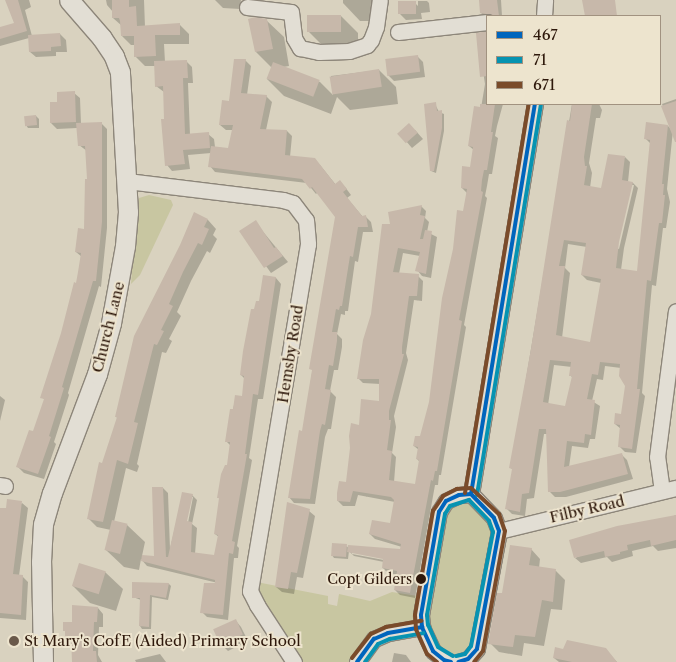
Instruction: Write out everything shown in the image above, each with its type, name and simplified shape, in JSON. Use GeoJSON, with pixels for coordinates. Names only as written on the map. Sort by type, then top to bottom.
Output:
{"type":"FeatureCollection","features":[{"type":"Feature","properties":{"kind":"street","name":"Church Lane"},"geometry":{"type":"LineString","coordinates":[[44,662],[40,562],[43,524],[52,493],[97,374],[111,323],[125,246],[127,181],[120,72],[114,56],[102,38],[68,0]]}},
{"type":"Feature","properties":{"kind":"street"},"geometry":{"type":"LineString","coordinates":[[247,7],[291,12],[294,38],[300,48],[319,52],[349,51],[368,45],[376,27],[380,0]]}},
{"type":"Feature","properties":{"kind":"street"},"geometry":{"type":"LineString","coordinates":[[544,15],[545,0]]}},
{"type":"Feature","properties":{"kind":"street"},"geometry":{"type":"LineString","coordinates":[[398,32],[486,22]]}},
{"type":"Feature","properties":{"kind":"street"},"geometry":{"type":"LineString","coordinates":[[471,494],[535,105]]}},
{"type":"Feature","properties":{"kind":"street","name":"Hemsby Road"},"geometry":{"type":"LineString","coordinates":[[127,181],[283,200],[293,203],[306,220],[308,244],[250,591],[294,662]]}},
{"type":"Feature","properties":{"kind":"street"},"geometry":{"type":"LineString","coordinates":[[669,490],[657,457],[676,311]]}},
{"type":"Feature","properties":{"kind":"street","name":"Filby Road"},"geometry":{"type":"LineString","coordinates":[[498,531],[669,490]]}},
{"type":"Feature","properties":{"kind":"street"},"geometry":{"type":"LineString","coordinates":[[471,494],[494,518],[498,531],[477,649],[457,661],[433,651],[422,627],[421,615],[439,512],[446,501],[459,495],[471,494]]}},
{"type":"Feature","properties":{"kind":"street"},"geometry":{"type":"LineString","coordinates":[[357,662],[374,639],[388,633],[422,627]]}},
{"type":"Feature","properties":{"kind":"shaded area"},"geometry":{"type":"Polygon","coordinates":[[[149,195],[171,200],[173,205],[140,275],[131,284],[137,205],[139,198],[149,195]]]}},
{"type":"Feature","properties":{"kind":"shaded area"},"geometry":{"type":"Polygon","coordinates":[[[459,495],[494,518],[477,649],[451,662],[422,627],[388,633],[357,662],[294,662],[251,581],[328,596],[328,604],[337,606],[339,594],[370,601],[392,592],[424,597],[439,512],[459,495]]]}},
{"type":"Feature","properties":{"kind":"building"},"geometry":{"type":"Polygon","coordinates":[[[5,0],[18,0],[27,31],[0,39],[0,27],[14,23],[5,0]]]}},
{"type":"Feature","properties":{"kind":"building"},"geometry":{"type":"Polygon","coordinates":[[[112,0],[129,0],[129,7],[136,6],[137,26],[180,23],[180,35],[155,35],[156,56],[134,57],[134,36],[121,36],[119,18],[112,18],[112,0]]]}},
{"type":"Feature","properties":{"kind":"building"},"geometry":{"type":"Polygon","coordinates":[[[479,0],[497,0],[499,15],[480,13],[479,0]]]}},
{"type":"Feature","properties":{"kind":"building"},"geometry":{"type":"Polygon","coordinates":[[[582,0],[615,0],[617,15],[585,15],[582,0]]]}},
{"type":"Feature","properties":{"kind":"building"},"geometry":{"type":"Polygon","coordinates":[[[398,1],[416,1],[416,14],[398,14],[398,1]]]}},
{"type":"Feature","properties":{"kind":"building"},"geometry":{"type":"Polygon","coordinates":[[[307,15],[341,15],[341,32],[307,32],[307,15]]]}},
{"type":"Feature","properties":{"kind":"building"},"geometry":{"type":"Polygon","coordinates":[[[255,17],[267,19],[273,49],[255,52],[248,19],[255,17]]]}},
{"type":"Feature","properties":{"kind":"building"},"geometry":{"type":"Polygon","coordinates":[[[486,31],[486,76],[480,77],[476,33],[486,31]]]}},
{"type":"Feature","properties":{"kind":"building"},"geometry":{"type":"Polygon","coordinates":[[[60,33],[61,46],[51,47],[51,51],[29,52],[28,35],[60,33]]]}},
{"type":"Feature","properties":{"kind":"building"},"geometry":{"type":"Polygon","coordinates":[[[418,55],[420,72],[387,76],[385,59],[418,55]]]}},
{"type":"Feature","properties":{"kind":"building"},"geometry":{"type":"Polygon","coordinates":[[[234,59],[246,59],[241,93],[267,95],[260,129],[287,130],[285,155],[315,158],[335,184],[340,180],[347,189],[343,192],[362,216],[366,215],[368,227],[358,227],[353,257],[350,256],[342,306],[340,306],[339,310],[336,309],[332,332],[337,332],[337,341],[333,366],[329,365],[325,389],[331,390],[325,425],[322,424],[320,431],[310,499],[288,498],[299,430],[302,431],[312,370],[309,369],[335,217],[312,187],[310,189],[302,179],[208,167],[211,146],[228,148],[233,125],[219,125],[222,100],[229,101],[234,59]]]}},
{"type":"Feature","properties":{"kind":"building"},"geometry":{"type":"Polygon","coordinates":[[[187,60],[188,78],[183,78],[185,134],[209,132],[210,148],[183,150],[185,164],[165,166],[161,119],[164,119],[163,86],[155,87],[154,61],[187,60]]]}},
{"type":"Feature","properties":{"kind":"building"},"geometry":{"type":"Polygon","coordinates":[[[273,62],[320,80],[313,97],[267,79],[273,62]]]}},
{"type":"Feature","properties":{"kind":"building"},"geometry":{"type":"Polygon","coordinates":[[[379,69],[382,87],[332,95],[330,77],[379,69]]]}},
{"type":"Feature","properties":{"kind":"building"},"geometry":{"type":"Polygon","coordinates":[[[75,91],[76,122],[50,123],[50,102],[57,102],[57,92],[75,91]]]}},
{"type":"Feature","properties":{"kind":"building"},"geometry":{"type":"Polygon","coordinates":[[[676,101],[676,142],[675,142],[661,106],[676,101]]]}},
{"type":"Feature","properties":{"kind":"building"},"geometry":{"type":"Polygon","coordinates":[[[436,102],[437,111],[442,110],[442,128],[434,171],[430,171],[424,104],[436,102]]]}},
{"type":"Feature","properties":{"kind":"building"},"geometry":{"type":"Polygon","coordinates":[[[480,104],[495,105],[491,132],[493,132],[487,170],[484,170],[482,180],[481,191],[483,192],[459,320],[462,321],[437,471],[435,471],[433,481],[431,480],[410,593],[394,590],[397,571],[382,568],[383,559],[347,552],[348,545],[400,549],[401,544],[369,534],[372,520],[390,523],[394,500],[391,497],[353,491],[350,502],[337,501],[337,493],[339,481],[346,482],[351,423],[359,425],[361,399],[379,401],[379,379],[357,379],[363,340],[371,314],[382,224],[390,224],[388,212],[422,205],[420,215],[425,216],[420,239],[423,239],[425,230],[432,231],[426,274],[415,271],[420,252],[398,248],[393,272],[419,274],[417,296],[409,296],[402,347],[402,354],[404,354],[389,411],[389,420],[391,420],[387,450],[392,451],[389,480],[415,484],[419,460],[416,459],[418,447],[413,446],[415,436],[420,436],[429,402],[442,298],[453,249],[457,210],[463,211],[467,189],[461,188],[462,166],[470,167],[473,147],[468,146],[474,106],[480,107],[480,104]]]}},
{"type":"Feature","properties":{"kind":"building"},"geometry":{"type":"Polygon","coordinates":[[[572,105],[592,105],[584,157],[585,166],[587,166],[584,185],[601,188],[608,154],[625,156],[622,180],[633,182],[619,242],[616,268],[637,271],[650,140],[644,139],[646,122],[668,125],[662,184],[664,184],[663,195],[665,195],[662,223],[659,223],[651,281],[647,280],[637,389],[640,389],[632,449],[618,447],[620,425],[614,424],[615,413],[621,414],[625,386],[619,376],[620,364],[600,362],[598,375],[592,374],[587,399],[595,400],[591,435],[585,434],[584,443],[567,441],[564,467],[622,453],[628,474],[560,492],[548,492],[546,429],[539,429],[529,493],[522,494],[520,512],[505,509],[512,469],[509,468],[531,349],[567,120],[570,121],[572,105]],[[564,240],[559,266],[565,266],[556,335],[590,342],[601,279],[581,275],[586,243],[564,240]],[[550,360],[543,402],[565,406],[572,376],[569,376],[571,362],[550,360]]]}},
{"type":"Feature","properties":{"kind":"building"},"geometry":{"type":"Polygon","coordinates":[[[36,115],[37,125],[25,126],[24,116],[36,115]]]}},
{"type":"Feature","properties":{"kind":"building"},"geometry":{"type":"Polygon","coordinates":[[[102,122],[102,222],[96,281],[93,281],[62,387],[64,388],[49,436],[51,437],[38,474],[16,467],[29,430],[33,431],[44,399],[40,398],[78,272],[81,253],[75,252],[78,228],[84,229],[85,179],[87,179],[85,146],[78,146],[76,123],[102,122]]]}},
{"type":"Feature","properties":{"kind":"building"},"geometry":{"type":"Polygon","coordinates":[[[409,123],[418,133],[406,143],[397,134],[409,123]]]}},
{"type":"Feature","properties":{"kind":"building"},"geometry":{"type":"Polygon","coordinates":[[[194,212],[208,219],[204,227],[209,229],[202,245],[198,243],[183,272],[169,304],[173,306],[161,330],[164,331],[157,345],[154,344],[134,422],[138,423],[128,464],[117,460],[103,522],[87,519],[99,462],[102,463],[117,417],[115,417],[134,336],[180,245],[194,212]]]}},
{"type":"Feature","properties":{"kind":"building"},"geometry":{"type":"Polygon","coordinates":[[[256,220],[274,248],[276,247],[283,256],[264,268],[239,231],[256,220]]]}},
{"type":"Feature","properties":{"kind":"building"},"geometry":{"type":"Polygon","coordinates":[[[263,275],[276,277],[258,395],[253,394],[245,454],[247,454],[232,541],[235,542],[233,554],[229,553],[223,615],[200,613],[204,583],[215,583],[215,580],[141,561],[142,555],[154,556],[152,487],[163,487],[166,557],[168,557],[182,492],[193,494],[187,521],[192,522],[191,552],[214,555],[218,535],[214,534],[219,498],[217,498],[221,474],[225,465],[227,465],[230,442],[225,442],[230,409],[233,409],[235,395],[242,396],[244,376],[240,375],[243,351],[251,309],[254,309],[256,301],[259,301],[263,275]]]}},
{"type":"Feature","properties":{"kind":"building"},"geometry":{"type":"Polygon","coordinates":[[[7,499],[22,501],[13,574],[23,575],[21,615],[0,613],[0,508],[6,508],[7,499]]]}},
{"type":"Feature","properties":{"kind":"building"},"geometry":{"type":"Polygon","coordinates":[[[287,502],[310,509],[297,573],[291,572],[288,589],[275,587],[287,502]]]}},
{"type":"Feature","properties":{"kind":"building"},"geometry":{"type":"Polygon","coordinates":[[[676,515],[676,540],[651,546],[650,540],[627,545],[628,550],[620,552],[620,554],[605,557],[604,551],[574,558],[569,540],[617,526],[676,515]]]}},
{"type":"Feature","properties":{"kind":"building"},"geometry":{"type":"Polygon","coordinates":[[[112,520],[128,524],[120,554],[105,550],[112,520]]]}},
{"type":"Feature","properties":{"kind":"building"},"geometry":{"type":"Polygon","coordinates":[[[332,543],[347,544],[346,557],[331,556],[332,543]]]}},
{"type":"Feature","properties":{"kind":"building"},"geometry":{"type":"Polygon","coordinates":[[[510,545],[532,548],[529,565],[556,569],[553,602],[542,600],[535,637],[515,635],[513,647],[488,644],[497,593],[502,593],[510,545]]]}},
{"type":"Feature","properties":{"kind":"building"},"geometry":{"type":"Polygon","coordinates":[[[79,563],[106,571],[99,594],[72,586],[79,563]]]}},
{"type":"Feature","properties":{"kind":"building"},"geometry":{"type":"Polygon","coordinates":[[[132,582],[169,583],[166,598],[150,595],[149,627],[139,626],[140,598],[132,598],[132,582]]]}},
{"type":"Feature","properties":{"kind":"building"},"geometry":{"type":"Polygon","coordinates":[[[72,605],[98,607],[97,622],[94,622],[93,651],[96,651],[97,662],[72,662],[71,636],[65,636],[63,622],[72,622],[72,605]]]}},
{"type":"Feature","properties":{"kind":"building"},"geometry":{"type":"Polygon","coordinates":[[[236,619],[243,635],[220,645],[213,629],[236,619]]]}},
{"type":"Feature","properties":{"kind":"building"},"geometry":{"type":"Polygon","coordinates":[[[567,640],[606,648],[617,662],[572,662],[553,658],[555,647],[563,649],[567,640]]]}},
{"type":"Feature","properties":{"kind":"transit line","name":"671"},"geometry":{"type":"LineString","coordinates":[[465,493],[529,105]]}},
{"type":"Feature","properties":{"kind":"transit line","name":"467"},"geometry":{"type":"LineString","coordinates":[[471,494],[535,105]]}},
{"type":"Feature","properties":{"kind":"transit line","name":"71"},"geometry":{"type":"LineString","coordinates":[[477,495],[541,105]]}},
{"type":"Feature","properties":{"kind":"transit line","name":"671"},"geometry":{"type":"LineString","coordinates":[[437,662],[427,654],[416,629],[415,615],[433,511],[443,496],[457,489],[471,488],[499,514],[505,531],[483,651],[474,662]]}},
{"type":"Feature","properties":{"kind":"transit line","name":"467"},"geometry":{"type":"LineString","coordinates":[[451,662],[444,660],[433,651],[422,627],[421,615],[439,512],[446,501],[459,495],[471,494],[494,518],[499,531],[477,649],[468,659],[458,662]]}},
{"type":"Feature","properties":{"kind":"transit line","name":"71"},"geometry":{"type":"LineString","coordinates":[[453,656],[438,647],[428,625],[427,615],[445,514],[450,506],[469,500],[489,521],[493,532],[471,646],[465,654],[456,656]]}},
{"type":"Feature","properties":{"kind":"transit line","name":"671"},"geometry":{"type":"LineString","coordinates":[[352,658],[371,634],[386,627],[421,621]]}},
{"type":"Feature","properties":{"kind":"transit line","name":"467"},"geometry":{"type":"LineString","coordinates":[[357,662],[374,639],[388,633],[422,627]]}},
{"type":"Feature","properties":{"kind":"transit line","name":"71"},"geometry":{"type":"LineString","coordinates":[[365,662],[378,644],[390,639],[423,633]]}},
{"type":"Feature","properties":{"kind":"place","name":"Copt Gilders"},"geometry":{"type":"Point","coordinates":[421,579]}},
{"type":"Feature","properties":{"kind":"place","name":"St Mary's CofE (Aided) Primary School"},"geometry":{"type":"Point","coordinates":[14,641]}}]}
